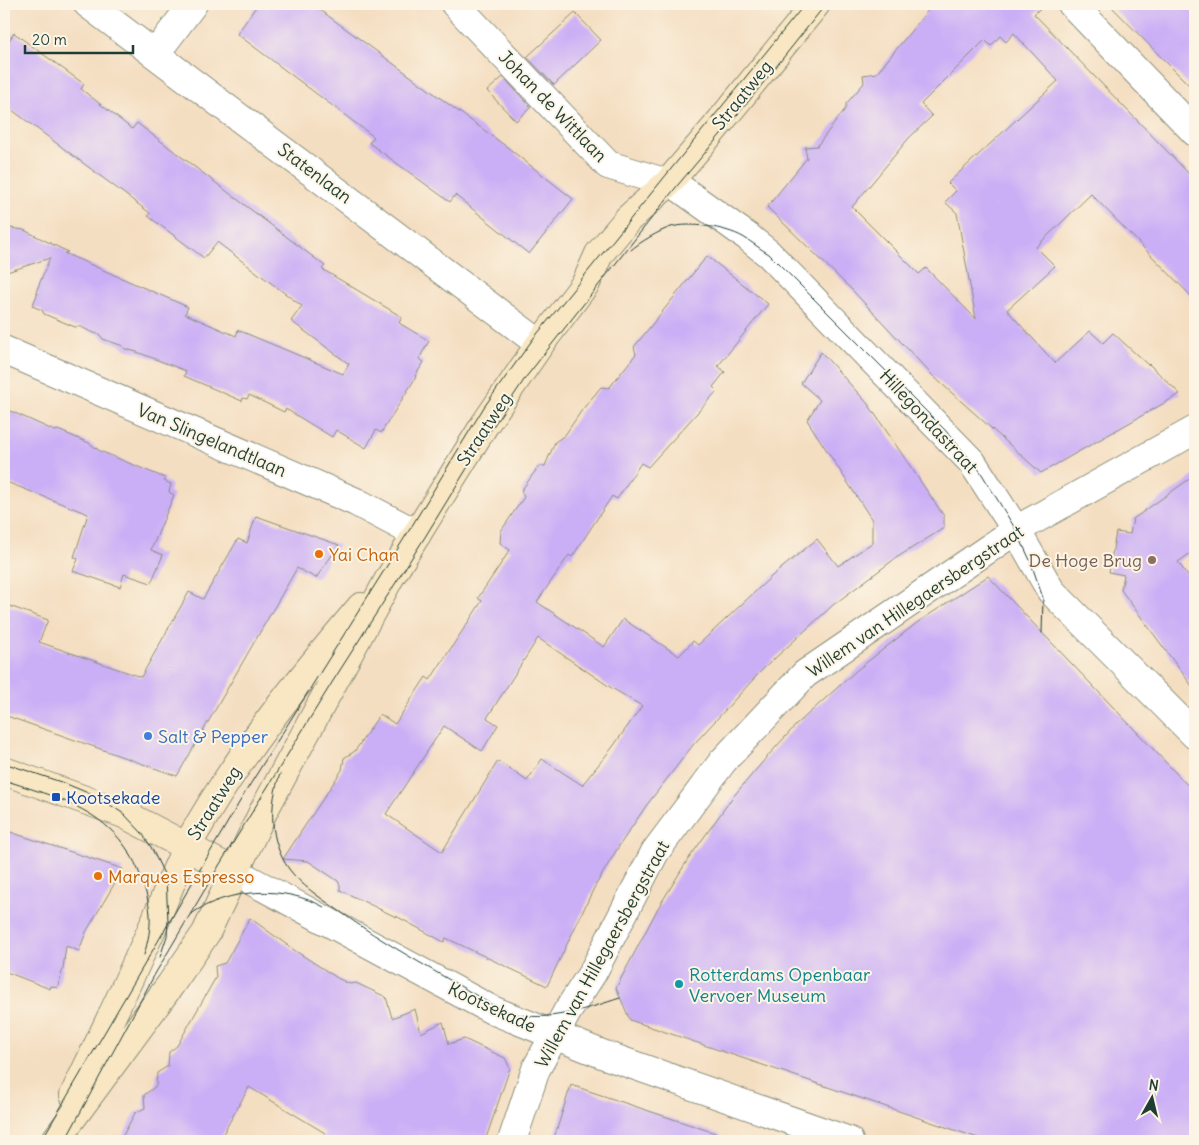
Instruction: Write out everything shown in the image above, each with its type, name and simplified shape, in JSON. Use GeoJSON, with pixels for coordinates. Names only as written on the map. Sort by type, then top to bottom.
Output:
{"type":"FeatureCollection","features":[{"type":"Feature","properties":{"kind":"street","name":"Statenlaan"},"geometry":{"type":"LineString","coordinates":[[88,4],[156,53],[540,344]]}},
{"type":"Feature","properties":{"kind":"street"},"geometry":{"type":"LineString","coordinates":[[156,53],[193,4]]}},
{"type":"Feature","properties":{"kind":"street","name":"Johan de Wittlaan"},"geometry":{"type":"LineString","coordinates":[[455,4],[608,165],[667,184]]}},
{"type":"Feature","properties":{"kind":"street","name":"Straatweg"},"geometry":{"type":"LineString","coordinates":[[54,1141],[206,933],[264,810],[389,579],[485,424],[540,344],[586,283],[610,265],[644,222],[667,184],[816,4]]}},
{"type":"Feature","properties":{"kind":"street"},"geometry":{"type":"LineString","coordinates":[[1072,4],[1195,132]]}},
{"type":"Feature","properties":{"kind":"street","name":"Hillegondastraat"},"geometry":{"type":"LineString","coordinates":[[667,184],[677,186],[769,254],[972,462],[1016,530],[1051,591],[1195,735]]}},
{"type":"Feature","properties":{"kind":"street","name":"Van Slingelandtlaan"},"geometry":{"type":"LineString","coordinates":[[4,350],[356,502],[417,534]]}},
{"type":"Feature","properties":{"kind":"street","name":"Willem van Hillegaersbergstraat"},"geometry":{"type":"LineString","coordinates":[[512,1141],[536,1069],[554,1035],[593,972],[655,852],[723,762],[805,674],[1016,530],[1195,430]]}},
{"type":"Feature","properties":{"kind":"street","name":"Straatweg"},"geometry":{"type":"LineString","coordinates":[[54,1141],[150,934],[187,847],[223,785],[303,675],[361,606],[389,579]]}},
{"type":"Feature","properties":{"kind":"street"},"geometry":{"type":"LineString","coordinates":[[4,771],[124,814],[235,872]]}},
{"type":"Feature","properties":{"kind":"street","name":"Kootsekade"},"geometry":{"type":"LineString","coordinates":[[235,872],[492,1010],[602,1054],[849,1141]]}},
{"type":"Feature","properties":{"kind":"building"},"geometry":{"type":"Polygon","coordinates":[[[258,4],[312,4],[507,147],[573,199],[529,254],[455,195],[450,202],[369,143],[374,137],[237,34],[258,4]]]}},
{"type":"Feature","properties":{"kind":"building"},"geometry":{"type":"Polygon","coordinates":[[[933,4],[1045,4],[1034,14],[1195,180],[1195,300],[1091,194],[1036,247],[1055,266],[1007,310],[1055,363],[1090,331],[1103,343],[1113,333],[1180,394],[1041,473],[933,376],[853,291],[767,207],[807,158],[805,147],[817,146],[846,108],[846,104],[864,83],[863,75],[877,73],[933,4]],[[1014,33],[1006,42],[1000,36],[991,46],[985,40],[921,104],[932,116],[909,138],[852,207],[919,274],[926,268],[976,319],[957,213],[945,202],[956,191],[948,183],[1058,81],[1014,33]]]}},
{"type":"Feature","properties":{"kind":"building"},"geometry":{"type":"Polygon","coordinates":[[[1109,4],[1195,4],[1195,91],[1161,57],[1109,4]]]}},
{"type":"Feature","properties":{"kind":"building"},"geometry":{"type":"Polygon","coordinates":[[[575,13],[601,40],[554,85],[527,57],[575,13]]]}},
{"type":"Feature","properties":{"kind":"building"},"geometry":{"type":"Polygon","coordinates":[[[14,33],[84,84],[81,89],[132,129],[137,123],[325,266],[322,269],[402,317],[399,323],[429,341],[419,359],[424,362],[416,377],[381,433],[376,430],[366,448],[336,430],[332,437],[286,409],[284,412],[249,395],[247,399],[243,398],[242,401],[184,376],[186,371],[125,349],[123,346],[103,339],[100,335],[44,314],[42,310],[32,306],[50,258],[4,273],[4,227],[24,230],[68,252],[64,253],[188,307],[185,314],[236,336],[238,330],[343,374],[349,364],[291,321],[302,306],[217,242],[204,258],[148,216],[150,213],[4,104],[4,48],[14,33]]]}},
{"type":"Feature","properties":{"kind":"building"},"geometry":{"type":"Polygon","coordinates":[[[503,77],[531,107],[516,121],[487,91],[503,77]]]}},
{"type":"Feature","properties":{"kind":"building"},"geometry":{"type":"Polygon","coordinates":[[[707,256],[768,304],[718,366],[725,372],[713,387],[717,391],[648,467],[641,463],[617,499],[612,496],[572,557],[569,555],[537,602],[604,647],[623,619],[679,656],[693,641],[698,645],[772,576],[817,539],[838,566],[872,543],[872,520],[807,420],[820,400],[801,383],[821,352],[868,404],[944,516],[944,528],[896,558],[833,605],[761,671],[693,745],[646,806],[619,846],[594,888],[547,986],[446,938],[444,942],[396,916],[340,890],[338,881],[308,861],[283,859],[342,770],[344,758],[355,751],[380,714],[395,724],[426,677],[430,680],[482,601],[478,598],[510,550],[500,543],[501,531],[524,497],[521,491],[539,466],[545,466],[555,442],[565,435],[601,387],[609,388],[636,354],[634,347],[707,256]],[[538,638],[487,718],[498,725],[482,751],[444,726],[386,814],[442,852],[498,761],[527,781],[542,759],[582,785],[612,748],[642,706],[610,687],[538,638]]]}},
{"type":"Feature","properties":{"kind":"building"},"geometry":{"type":"Polygon","coordinates":[[[4,408],[55,431],[58,430],[89,443],[100,451],[165,478],[164,481],[171,484],[169,492],[174,495],[151,550],[163,555],[151,583],[124,574],[120,587],[73,571],[78,559],[74,557],[88,514],[4,481],[4,408]]]}},
{"type":"Feature","properties":{"kind":"building","name":"De Hoge Brug"},"geometry":{"type":"Polygon","coordinates":[[[1195,475],[1195,550],[1178,562],[1195,586],[1195,690],[1121,590],[1124,575],[1109,572],[1116,532],[1130,534],[1133,519],[1195,475]]]}},
{"type":"Feature","properties":{"kind":"building"},"geometry":{"type":"Polygon","coordinates":[[[256,516],[339,545],[316,578],[297,568],[177,776],[4,715],[4,604],[48,620],[39,642],[141,677],[189,592],[203,599],[238,539],[247,543],[256,516]]]}},
{"type":"Feature","properties":{"kind":"building"},"geometry":{"type":"Polygon","coordinates":[[[988,576],[1195,793],[1195,1141],[987,1141],[630,1020],[616,988],[658,908],[687,861],[732,798],[766,758],[797,724],[857,670],[918,622],[988,576]]]}},
{"type":"Feature","properties":{"kind":"building"},"geometry":{"type":"Polygon","coordinates":[[[4,830],[123,869],[86,932],[79,951],[66,946],[63,969],[57,988],[51,986],[50,989],[4,971],[4,830]]]}},
{"type":"Feature","properties":{"kind":"building"},"geometry":{"type":"Polygon","coordinates":[[[250,918],[294,950],[339,979],[350,984],[356,983],[386,997],[392,1018],[415,1009],[421,1033],[443,1022],[449,1044],[464,1039],[505,1058],[510,1068],[485,1141],[321,1141],[325,1133],[249,1087],[219,1141],[120,1141],[135,1113],[145,1108],[144,1095],[156,1086],[157,1073],[168,1066],[169,1052],[177,1046],[216,977],[215,966],[225,963],[250,918]]]}},
{"type":"Feature","properties":{"kind":"building"},"geometry":{"type":"Polygon","coordinates":[[[571,1085],[721,1135],[720,1141],[553,1141],[571,1085]]]}},
{"type":"Feature","properties":{"kind":"tram line"},"geometry":{"type":"LineString","coordinates":[[41,1141],[246,791],[484,407],[533,339],[805,4]]}},
{"type":"Feature","properties":{"kind":"tram line"},"geometry":{"type":"LineString","coordinates":[[65,1141],[155,974],[220,864],[488,434],[526,377],[677,186],[748,102],[826,4]]}},
{"type":"Feature","properties":{"kind":"tram line"},"geometry":{"type":"LineString","coordinates":[[631,250],[644,240],[671,227],[698,225],[736,233],[769,254],[945,430],[980,471],[1016,530],[1030,560],[1043,598],[1042,633]]}},
{"type":"Feature","properties":{"kind":"tram line"},"geometry":{"type":"LineString","coordinates":[[4,763],[64,783],[98,797],[124,814],[142,833],[166,878],[167,936],[160,957]]}},
{"type":"Feature","properties":{"kind":"tram line"},"geometry":{"type":"LineString","coordinates":[[280,774],[274,798],[273,823],[274,835],[282,858],[294,875],[305,885],[354,922],[494,1006],[513,1014],[532,1016],[558,1015],[620,998]]}},
{"type":"Feature","properties":{"kind":"tram line"},"geometry":{"type":"LineString","coordinates":[[4,780],[48,795],[87,812],[104,824],[119,839],[132,857],[148,900],[150,926],[144,955]]}},
{"type":"Feature","properties":{"kind":"tram line"},"geometry":{"type":"LineString","coordinates":[[191,914],[206,905],[222,899],[257,892],[292,895],[324,907]]}},
{"type":"Feature","properties":{"kind":"place","name":"Yai Chan"},"geometry":{"type":"Point","coordinates":[319,554]}},
{"type":"Feature","properties":{"kind":"place","name":"De Hoge Brug"},"geometry":{"type":"Point","coordinates":[1152,560]}},
{"type":"Feature","properties":{"kind":"place","name":"Salt & Pepper"},"geometry":{"type":"Point","coordinates":[148,736]}},
{"type":"Feature","properties":{"kind":"place","name":"Kootsekade"},"geometry":{"type":"Point","coordinates":[56,797]}},
{"type":"Feature","properties":{"kind":"place","name":"Marques Espresso"},"geometry":{"type":"Point","coordinates":[98,876]}},
{"type":"Feature","properties":{"kind":"place","name":"Rotterdams Openbaar Vervoer Museum"},"geometry":{"type":"Point","coordinates":[679,984]}}]}
